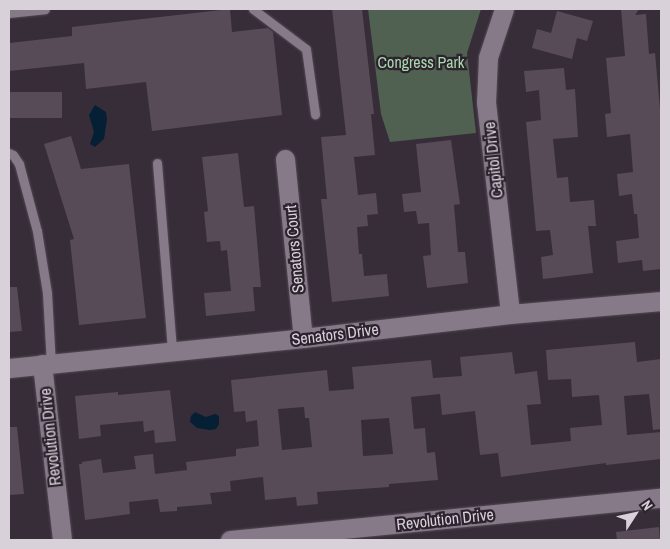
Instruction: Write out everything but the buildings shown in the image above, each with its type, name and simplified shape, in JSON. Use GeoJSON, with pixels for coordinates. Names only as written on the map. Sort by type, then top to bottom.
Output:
{"type":"FeatureCollection","features":[{"type":"Feature","properties":{"kind":"street","name":"Capitol Drive"},"geometry":{"type":"LineString","coordinates":[[504,9],[488,57],[486,102],[510,314]]}},
{"type":"Feature","properties":{"kind":"street","name":"Senators Court"},"geometry":{"type":"LineString","coordinates":[[285,159],[303,338]]}},
{"type":"Feature","properties":{"kind":"street","name":"Senators Drive"},"geometry":{"type":"LineString","coordinates":[[9,368],[303,338],[510,314],[661,300]]}},
{"type":"Feature","properties":{"kind":"street","name":"Revolution Drive"},"geometry":{"type":"LineString","coordinates":[[46,364],[62,540]]}},
{"type":"Feature","properties":{"kind":"street","name":"Revolution Drive"},"geometry":{"type":"LineString","coordinates":[[230,540],[661,498]]}},
{"type":"Feature","properties":{"kind":"lane"},"geometry":{"type":"LineString","coordinates":[[9,13],[45,9]]}},
{"type":"Feature","properties":{"kind":"lane"},"geometry":{"type":"LineString","coordinates":[[253,9],[306,49],[315,114]]}},
{"type":"Feature","properties":{"kind":"lane"},"geometry":{"type":"LineString","coordinates":[[9,153],[13,155],[19,164],[37,231],[47,293],[46,364]]}},
{"type":"Feature","properties":{"kind":"lane"},"geometry":{"type":"LineString","coordinates":[[157,163],[172,352]]}},
{"type":"Feature","properties":{"kind":"green space","name":"Congress Park"},"geometry":{"type":"Polygon","coordinates":[[[368,9],[481,9],[467,53],[476,133],[390,142],[381,114],[368,9]]]}},
{"type":"Feature","properties":{"kind":"water"},"geometry":{"type":"Polygon","coordinates":[[[95,105],[106,112],[107,119],[104,139],[95,147],[90,144],[94,132],[89,115],[95,105]]]}},
{"type":"Feature","properties":{"kind":"water"},"geometry":{"type":"Polygon","coordinates":[[[195,412],[206,417],[215,414],[219,416],[219,424],[216,429],[197,428],[190,422],[191,416],[195,412]]]}}]}
